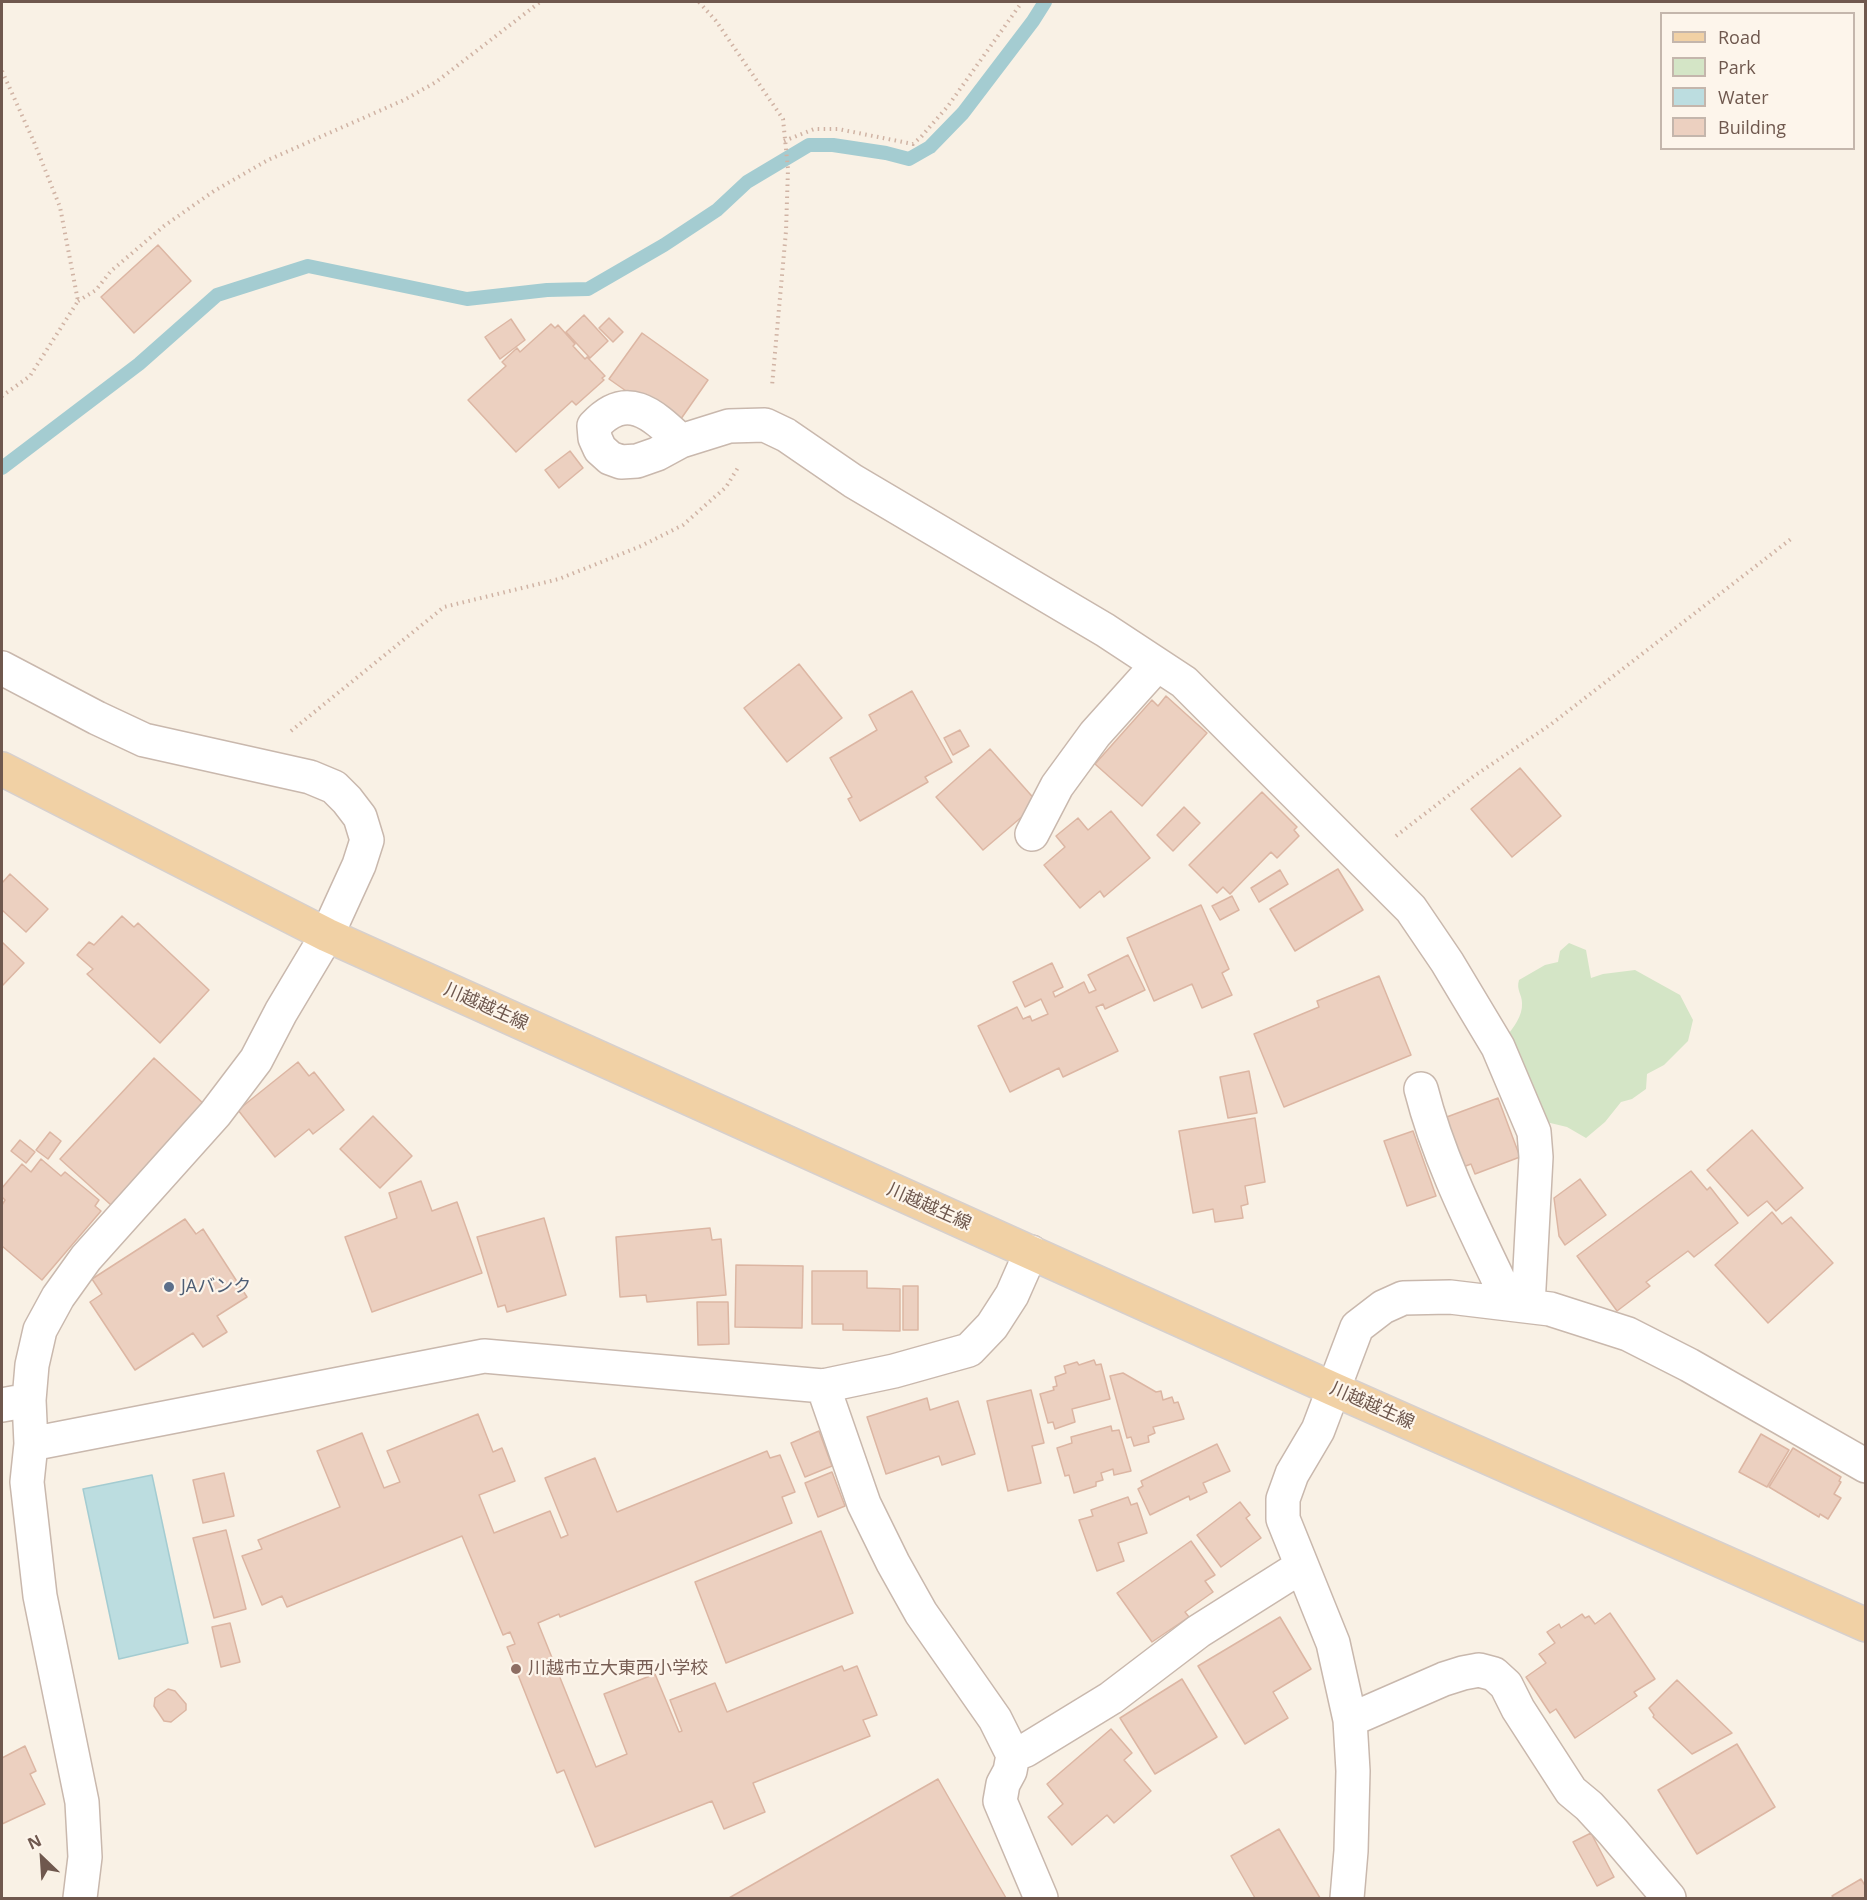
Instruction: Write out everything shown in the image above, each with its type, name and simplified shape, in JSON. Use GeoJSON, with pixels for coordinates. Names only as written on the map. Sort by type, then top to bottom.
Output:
{"type":"FeatureCollection","features":[{"type":"Feature","properties":{"kind":"main road","name":"川越越生線"},"geometry":{"type":"LineString","coordinates":[[2,769],[327,935],[1333,1389],[1866,1625]]}},
{"type":"Feature","properties":{"kind":"street"},"geometry":{"type":"LineString","coordinates":[[681,441],[729,426],[765,425],[786,435],[854,481],[1105,630],[1184,682],[1412,909],[1498,1047],[1534,1132],[1536,1157],[1519,1305]]}},
{"type":"Feature","properties":{"kind":"street"},"geometry":{"type":"LineString","coordinates":[[1032,834],[1057,786],[1095,734],[1157,665]]}},
{"type":"Feature","properties":{"kind":"street"},"geometry":{"type":"LineString","coordinates":[[2,668],[144,740],[194,753],[310,777],[334,787],[360,817],[367,840],[359,865],[327,935],[281,1012],[256,1060],[215,1114],[86,1258],[58,1297],[40,1330],[32,1365],[15,1402],[31,1444],[27,1482],[40,1596],[82,1802],[85,1857],[80,1899]]}},
{"type":"Feature","properties":{"kind":"street"},"geometry":{"type":"LineString","coordinates":[[1421,1089],[1443,1160],[1519,1305]]}},
{"type":"Feature","properties":{"kind":"street"},"geometry":{"type":"LineString","coordinates":[[31,1444],[484,1356],[823,1386],[894,1371],[969,1350],[992,1326],[1012,1295],[1031,1252]]}},
{"type":"Feature","properties":{"kind":"street"},"geometry":{"type":"LineString","coordinates":[[1347,1899],[1353,1771],[1350,1720],[1333,1643],[1283,1519],[1283,1499],[1292,1474],[1318,1430],[1357,1327],[1383,1307],[1403,1298],[1450,1298],[1550,1309],[1628,1334],[1689,1365],[1866,1466]]}},
{"type":"Feature","properties":{"kind":"street"},"geometry":{"type":"LineString","coordinates":[[823,1386],[864,1504],[893,1563],[921,1613],[962,1668],[995,1719],[1013,1755],[1000,1801],[1041,1899]]}},
{"type":"Feature","properties":{"kind":"street"},"geometry":{"type":"LineString","coordinates":[[1013,1755],[1026,1750],[1111,1698],[1199,1631],[1302,1566]]}},
{"type":"Feature","properties":{"kind":"street"},"geometry":{"type":"LineString","coordinates":[[1350,1720],[1444,1679],[1479,1670],[1494,1674],[1506,1685],[1518,1709],[1571,1791],[1589,1806],[1613,1832],[1669,1899]]}},
{"type":"Feature","properties":{"kind":"path"},"geometry":{"type":"LineString","coordinates":[[2,396],[30,376],[78,301],[96,290],[111,271],[164,226],[214,191],[268,160],[404,100],[436,82],[540,2]]}},
{"type":"Feature","properties":{"kind":"path"},"geometry":{"type":"LineString","coordinates":[[256,764],[273,746],[349,682],[444,607],[559,579],[641,546],[683,525],[726,487],[765,425],[771,390],[786,231],[788,169],[783,119],[716,21],[699,2]]}},
{"type":"Feature","properties":{"kind":"path"},"geometry":{"type":"LineString","coordinates":[[784,141],[814,129],[838,129],[913,144],[948,106],[1022,2]]}},
{"type":"Feature","properties":{"kind":"path"},"geometry":{"type":"LineString","coordinates":[[2,71],[60,207],[78,301]]}},
{"type":"Feature","properties":{"kind":"path"},"geometry":{"type":"LineString","coordinates":[[1364,860],[1474,776],[1567,712],[1791,539]]}},
{"type":"Feature","properties":{"kind":"green space"},"geometry":{"type":"Polygon","coordinates":[[[1569,943],[1586,950],[1591,978],[1635,970],[1680,995],[1693,1020],[1688,1041],[1664,1065],[1647,1074],[1646,1089],[1632,1099],[1621,1102],[1605,1122],[1586,1138],[1567,1127],[1542,1121],[1506,1037],[1521,1013],[1519,980],[1545,965],[1558,962],[1560,951],[1569,943]]]}},
{"type":"Feature","properties":{"kind":"water"},"geometry":{"type":"Polygon","coordinates":[[[152,1475],[188,1643],[119,1659],[83,1489],[152,1475]]]}},
{"type":"Feature","properties":{"kind":"building"},"geometry":{"type":"Polygon","coordinates":[[[158,245],[191,281],[134,333],[101,297],[158,245]]]}},
{"type":"Feature","properties":{"kind":"building"},"geometry":{"type":"Polygon","coordinates":[[[584,315],[608,341],[590,358],[566,332],[584,315]]]}},
{"type":"Feature","properties":{"kind":"building"},"geometry":{"type":"Polygon","coordinates":[[[609,318],[623,332],[613,342],[599,328],[609,318]]]}},
{"type":"Feature","properties":{"kind":"building"},"geometry":{"type":"Polygon","coordinates":[[[511,319],[525,340],[500,359],[485,337],[511,319]]]}},
{"type":"Feature","properties":{"kind":"building"},"geometry":{"type":"Polygon","coordinates":[[[551,324],[555,328],[558,325],[575,344],[573,346],[605,376],[602,378],[604,380],[576,405],[572,401],[516,452],[468,400],[506,366],[502,362],[517,348],[520,352],[551,324]]]}},
{"type":"Feature","properties":{"kind":"building"},"geometry":{"type":"Polygon","coordinates":[[[642,333],[708,380],[676,426],[609,379],[642,333]]]}},
{"type":"Feature","properties":{"kind":"building"},"geometry":{"type":"Polygon","coordinates":[[[570,451],[583,468],[559,488],[545,470],[570,451]]]}},
{"type":"Feature","properties":{"kind":"building"},"geometry":{"type":"Polygon","coordinates":[[[799,664],[842,718],[787,762],[744,708],[799,664]]]}},
{"type":"Feature","properties":{"kind":"building"},"geometry":{"type":"Polygon","coordinates":[[[912,691],[952,762],[925,777],[928,782],[860,821],[848,799],[852,797],[830,758],[877,730],[869,715],[912,691]]]}},
{"type":"Feature","properties":{"kind":"building"},"geometry":{"type":"Polygon","coordinates":[[[1166,696],[1207,733],[1142,806],[1095,764],[1152,700],[1158,706],[1166,696]]]}},
{"type":"Feature","properties":{"kind":"building"},"geometry":{"type":"Polygon","coordinates":[[[960,730],[969,746],[953,755],[944,738],[960,730]]]}},
{"type":"Feature","properties":{"kind":"building"},"geometry":{"type":"Polygon","coordinates":[[[990,749],[1038,803],[983,850],[936,797],[990,749]]]}},
{"type":"Feature","properties":{"kind":"building"},"geometry":{"type":"Polygon","coordinates":[[[1520,768],[1561,816],[1512,857],[1471,809],[1520,768]]]}},
{"type":"Feature","properties":{"kind":"building"},"geometry":{"type":"Polygon","coordinates":[[[1262,792],[1297,827],[1294,830],[1299,836],[1277,858],[1271,852],[1230,894],[1223,887],[1217,893],[1189,865],[1262,792]]]}},
{"type":"Feature","properties":{"kind":"building"},"geometry":{"type":"Polygon","coordinates":[[[1184,807],[1200,823],[1173,851],[1157,835],[1184,807]]]}},
{"type":"Feature","properties":{"kind":"building"},"geometry":{"type":"Polygon","coordinates":[[[1111,811],[1150,858],[1104,897],[1100,891],[1080,908],[1044,865],[1065,847],[1056,836],[1078,818],[1088,830],[1111,811]]]}},
{"type":"Feature","properties":{"kind":"building"},"geometry":{"type":"Polygon","coordinates":[[[1338,869],[1363,910],[1295,951],[1270,909],[1338,869]]]}},
{"type":"Feature","properties":{"kind":"building"},"geometry":{"type":"Polygon","coordinates":[[[1280,870],[1288,884],[1259,902],[1251,888],[1280,870]]]}},
{"type":"Feature","properties":{"kind":"building"},"geometry":{"type":"Polygon","coordinates":[[[10,874],[48,909],[26,932],[2,910],[2,883],[10,874]]]}},
{"type":"Feature","properties":{"kind":"building"},"geometry":{"type":"Polygon","coordinates":[[[1232,896],[1239,910],[1220,920],[1212,906],[1232,896]]]}},
{"type":"Feature","properties":{"kind":"building"},"geometry":{"type":"Polygon","coordinates":[[[1201,905],[1229,969],[1222,973],[1232,995],[1202,1008],[1192,984],[1154,1001],[1127,938],[1201,905]]]}},
{"type":"Feature","properties":{"kind":"building"},"geometry":{"type":"Polygon","coordinates":[[[122,916],[134,927],[138,923],[209,990],[160,1043],[87,974],[93,969],[77,955],[89,942],[94,945],[122,916]]]}},
{"type":"Feature","properties":{"kind":"building"},"geometry":{"type":"Polygon","coordinates":[[[2,942],[24,963],[2,986],[2,942]]]}},
{"type":"Feature","properties":{"kind":"building"},"geometry":{"type":"Polygon","coordinates":[[[1128,955],[1145,990],[1105,1009],[1103,1004],[1096,1007],[1118,1051],[1063,1077],[1059,1068],[1010,1092],[978,1026],[1017,1007],[1023,1019],[1030,1016],[1032,1021],[1048,1014],[1041,999],[1025,1007],[1013,982],[1052,963],[1063,987],[1053,992],[1055,997],[1084,982],[1089,993],[1096,990],[1088,975],[1128,955]]]}},
{"type":"Feature","properties":{"kind":"building"},"geometry":{"type":"Polygon","coordinates":[[[1379,976],[1411,1055],[1284,1107],[1254,1034],[1319,1007],[1317,1001],[1379,976]]]}},
{"type":"Feature","properties":{"kind":"building"},"geometry":{"type":"Polygon","coordinates":[[[154,1058],[204,1104],[111,1205],[60,1159],[154,1058]]]}},
{"type":"Feature","properties":{"kind":"building"},"geometry":{"type":"Polygon","coordinates":[[[298,1062],[309,1076],[314,1072],[344,1110],[313,1134],[309,1129],[275,1157],[238,1110],[298,1062]]]}},
{"type":"Feature","properties":{"kind":"building"},"geometry":{"type":"Polygon","coordinates":[[[1249,1071],[1257,1113],[1228,1118],[1220,1077],[1249,1071]]]}},
{"type":"Feature","properties":{"kind":"building"},"geometry":{"type":"Polygon","coordinates":[[[1498,1098],[1520,1157],[1475,1174],[1471,1164],[1463,1167],[1444,1118],[1498,1098]]]}},
{"type":"Feature","properties":{"kind":"building"},"geometry":{"type":"Polygon","coordinates":[[[373,1116],[412,1156],[380,1188],[340,1149],[373,1116]]]}},
{"type":"Feature","properties":{"kind":"building"},"geometry":{"type":"Polygon","coordinates":[[[1255,1118],[1265,1182],[1245,1186],[1248,1204],[1241,1206],[1243,1218],[1215,1222],[1213,1209],[1193,1213],[1179,1131],[1255,1118]]]}},
{"type":"Feature","properties":{"kind":"building"},"geometry":{"type":"Polygon","coordinates":[[[1752,1130],[1803,1188],[1776,1211],[1767,1201],[1748,1216],[1707,1170],[1752,1130]]]}},
{"type":"Feature","properties":{"kind":"building"},"geometry":{"type":"Polygon","coordinates":[[[1413,1131],[1436,1196],[1407,1206],[1384,1141],[1413,1131]]]}},
{"type":"Feature","properties":{"kind":"building"},"geometry":{"type":"Polygon","coordinates":[[[50,1132],[61,1141],[48,1159],[36,1150],[50,1132]]]}},
{"type":"Feature","properties":{"kind":"building"},"geometry":{"type":"Polygon","coordinates":[[[20,1140],[35,1152],[26,1163],[11,1151],[20,1140]]]}},
{"type":"Feature","properties":{"kind":"building"},"geometry":{"type":"Polygon","coordinates":[[[41,1159],[61,1176],[65,1172],[99,1200],[95,1206],[101,1211],[42,1280],[2,1246],[2,1205],[5,1200],[2,1197],[2,1188],[22,1164],[31,1172],[41,1159]]]}},
{"type":"Feature","properties":{"kind":"building"},"geometry":{"type":"Polygon","coordinates":[[[1691,1171],[1707,1190],[1710,1187],[1738,1223],[1694,1257],[1688,1251],[1646,1282],[1650,1286],[1617,1311],[1577,1256],[1691,1171]]]}},
{"type":"Feature","properties":{"kind":"building"},"geometry":{"type":"Polygon","coordinates":[[[1580,1179],[1606,1215],[1565,1245],[1559,1236],[1554,1198],[1580,1179]]]}},
{"type":"Feature","properties":{"kind":"building"},"geometry":{"type":"Polygon","coordinates":[[[421,1181],[432,1211],[457,1202],[482,1273],[372,1312],[345,1237],[397,1218],[389,1193],[421,1181]]]}},
{"type":"Feature","properties":{"kind":"building"},"geometry":{"type":"Polygon","coordinates":[[[1772,1212],[1782,1224],[1791,1217],[1833,1263],[1768,1323],[1715,1265],[1772,1212]]]}},
{"type":"Feature","properties":{"kind":"building"},"geometry":{"type":"Polygon","coordinates":[[[544,1218],[566,1295],[507,1312],[505,1305],[498,1307],[477,1237],[544,1218]]]}},
{"type":"Feature","properties":{"kind":"building","name":"JAバンク"},"geometry":{"type":"Polygon","coordinates":[[[185,1219],[196,1234],[203,1229],[247,1297],[217,1316],[227,1332],[203,1347],[193,1333],[135,1370],[90,1302],[102,1294],[92,1279],[185,1219]]]}},
{"type":"Feature","properties":{"kind":"building"},"geometry":{"type":"Polygon","coordinates":[[[710,1228],[712,1240],[721,1239],[726,1295],[647,1302],[646,1295],[620,1297],[616,1237],[710,1228]]]}},
{"type":"Feature","properties":{"kind":"building"},"geometry":{"type":"Polygon","coordinates":[[[736,1265],[803,1266],[802,1328],[735,1327],[736,1265]]]}},
{"type":"Feature","properties":{"kind":"building"},"geometry":{"type":"Polygon","coordinates":[[[812,1271],[867,1271],[867,1288],[900,1289],[900,1331],[843,1330],[843,1324],[812,1324],[812,1271]]]}},
{"type":"Feature","properties":{"kind":"building"},"geometry":{"type":"Polygon","coordinates":[[[903,1286],[918,1286],[918,1330],[903,1330],[903,1286]]]}},
{"type":"Feature","properties":{"kind":"building"},"geometry":{"type":"Polygon","coordinates":[[[697,1302],[728,1302],[729,1344],[698,1345],[697,1302]]]}},
{"type":"Feature","properties":{"kind":"building"},"geometry":{"type":"Polygon","coordinates":[[[1094,1360],[1096,1365],[1101,1364],[1110,1399],[1072,1409],[1075,1422],[1055,1429],[1053,1422],[1048,1423],[1040,1394],[1054,1390],[1053,1387],[1057,1386],[1055,1377],[1066,1373],[1064,1366],[1077,1362],[1079,1365],[1094,1360]]]}},
{"type":"Feature","properties":{"kind":"building"},"geometry":{"type":"Polygon","coordinates":[[[1123,1373],[1156,1392],[1161,1391],[1163,1400],[1172,1397],[1174,1403],[1178,1402],[1184,1419],[1153,1427],[1155,1433],[1148,1436],[1149,1442],[1134,1446],[1131,1437],[1127,1438],[1110,1376],[1123,1373]]]}},
{"type":"Feature","properties":{"kind":"building"},"geometry":{"type":"Polygon","coordinates":[[[1031,1390],[1044,1443],[1032,1446],[1041,1483],[1008,1491],[987,1401],[1031,1390]]]}},
{"type":"Feature","properties":{"kind":"building"},"geometry":{"type":"Polygon","coordinates":[[[927,1398],[930,1410],[958,1401],[975,1454],[942,1465],[939,1456],[886,1474],[867,1417],[927,1398]]]}},
{"type":"Feature","properties":{"kind":"building"},"geometry":{"type":"Polygon","coordinates":[[[478,1414],[493,1452],[502,1448],[515,1481],[479,1495],[494,1533],[550,1511],[561,1538],[568,1535],[545,1478],[595,1458],[617,1512],[767,1451],[770,1458],[780,1455],[795,1492],[782,1497],[792,1523],[560,1617],[559,1614],[538,1623],[596,1767],[627,1754],[604,1694],[655,1674],[679,1732],[682,1731],[670,1700],[715,1683],[727,1712],[842,1666],[844,1671],[857,1666],[877,1715],[863,1720],[870,1736],[753,1783],[765,1812],[724,1829],[712,1801],[595,1847],[564,1770],[557,1773],[507,1647],[515,1644],[510,1632],[503,1635],[462,1536],[287,1607],[282,1596],[262,1605],[242,1556],[262,1549],[258,1540],[340,1507],[317,1451],[362,1433],[384,1488],[400,1482],[387,1451],[478,1414]]]}},
{"type":"Feature","properties":{"kind":"building"},"geometry":{"type":"Polygon","coordinates":[[[1111,1426],[1112,1431],[1119,1430],[1131,1471],[1114,1475],[1113,1469],[1101,1473],[1103,1480],[1096,1482],[1096,1486],[1074,1493],[1069,1475],[1065,1476],[1057,1448],[1072,1443],[1071,1437],[1111,1426]]]}},
{"type":"Feature","properties":{"kind":"building"},"geometry":{"type":"Polygon","coordinates":[[[819,1431],[832,1466],[805,1477],[791,1443],[819,1431]]]}},
{"type":"Feature","properties":{"kind":"building"},"geometry":{"type":"Polygon","coordinates":[[[1761,1434],[1789,1450],[1767,1487],[1739,1472],[1761,1434]]]}},
{"type":"Feature","properties":{"kind":"building"},"geometry":{"type":"Polygon","coordinates":[[[1217,1444],[1230,1471],[1203,1483],[1207,1492],[1190,1500],[1189,1496],[1150,1515],[1138,1489],[1143,1486],[1141,1481],[1217,1444]]]}},
{"type":"Feature","properties":{"kind":"building"},"geometry":{"type":"Polygon","coordinates":[[[1793,1448],[1841,1477],[1839,1481],[1841,1482],[1834,1494],[1841,1498],[1828,1519],[1820,1514],[1819,1517],[1769,1487],[1793,1448]]]}},
{"type":"Feature","properties":{"kind":"building"},"geometry":{"type":"Polygon","coordinates":[[[832,1472],[845,1506],[818,1517],[805,1483],[832,1472]]]}},
{"type":"Feature","properties":{"kind":"building"},"geometry":{"type":"Polygon","coordinates":[[[224,1473],[234,1516],[203,1523],[193,1480],[224,1473]]]}},
{"type":"Feature","properties":{"kind":"building"},"geometry":{"type":"Polygon","coordinates":[[[1128,1497],[1131,1505],[1137,1503],[1147,1533],[1118,1543],[1124,1561],[1097,1571],[1079,1520],[1093,1516],[1091,1510],[1128,1497]]]}},
{"type":"Feature","properties":{"kind":"building"},"geometry":{"type":"Polygon","coordinates":[[[1240,1502],[1250,1515],[1246,1518],[1261,1538],[1221,1567],[1197,1535],[1240,1502]]]}},
{"type":"Feature","properties":{"kind":"building"},"geometry":{"type":"Polygon","coordinates":[[[226,1530],[246,1609],[214,1618],[193,1538],[226,1530]]]}},
{"type":"Feature","properties":{"kind":"building"},"geometry":{"type":"Polygon","coordinates":[[[821,1531],[853,1613],[726,1663],[695,1582],[821,1531]]]}},
{"type":"Feature","properties":{"kind":"building"},"geometry":{"type":"Polygon","coordinates":[[[1191,1541],[1215,1575],[1205,1581],[1213,1592],[1185,1612],[1189,1617],[1152,1642],[1117,1593],[1191,1541]]]}},
{"type":"Feature","properties":{"kind":"building"},"geometry":{"type":"Polygon","coordinates":[[[1610,1613],[1655,1679],[1634,1692],[1637,1696],[1575,1738],[1556,1709],[1550,1713],[1526,1677],[1546,1663],[1539,1654],[1555,1643],[1547,1632],[1559,1624],[1561,1628],[1582,1614],[1585,1618],[1589,1616],[1595,1624],[1610,1613]]]}},
{"type":"Feature","properties":{"kind":"building"},"geometry":{"type":"Polygon","coordinates":[[[1280,1617],[1311,1669],[1273,1692],[1288,1718],[1245,1744],[1198,1666],[1280,1617]]]}},
{"type":"Feature","properties":{"kind":"building"},"geometry":{"type":"Polygon","coordinates":[[[230,1623],[240,1662],[221,1667],[212,1627],[230,1623]]]}},
{"type":"Feature","properties":{"kind":"building"},"geometry":{"type":"Polygon","coordinates":[[[1182,1679],[1217,1737],[1155,1774],[1120,1718],[1182,1679]]]}},
{"type":"Feature","properties":{"kind":"building"},"geometry":{"type":"Polygon","coordinates":[[[1677,1680],[1732,1733],[1692,1754],[1653,1717],[1649,1708],[1677,1680]]]}},
{"type":"Feature","properties":{"kind":"building"},"geometry":{"type":"Polygon","coordinates":[[[168,1689],[175,1691],[186,1704],[186,1710],[171,1722],[164,1721],[154,1706],[155,1698],[168,1689]]]}},
{"type":"Feature","properties":{"kind":"building"},"geometry":{"type":"Polygon","coordinates":[[[1111,1729],[1132,1753],[1124,1760],[1151,1791],[1114,1823],[1107,1815],[1072,1845],[1048,1817],[1063,1804],[1047,1784],[1111,1729]]]}},
{"type":"Feature","properties":{"kind":"building"},"geometry":{"type":"Polygon","coordinates":[[[1737,1744],[1775,1807],[1697,1854],[1658,1790],[1737,1744]]]}},
{"type":"Feature","properties":{"kind":"building"},"geometry":{"type":"Polygon","coordinates":[[[25,1746],[36,1771],[30,1774],[45,1804],[2,1824],[2,1758],[25,1746]]]}},
{"type":"Feature","properties":{"kind":"building"},"geometry":{"type":"Polygon","coordinates":[[[938,1779],[1006,1898],[729,1898],[938,1779]]]}},
{"type":"Feature","properties":{"kind":"building"},"geometry":{"type":"Polygon","coordinates":[[[1279,1829],[1320,1898],[1255,1898],[1231,1856],[1279,1829]]]}},
{"type":"Feature","properties":{"kind":"building"},"geometry":{"type":"Polygon","coordinates":[[[1591,1833],[1614,1877],[1597,1886],[1573,1842],[1591,1833]]]}},
{"type":"Feature","properties":{"kind":"building"},"geometry":{"type":"Polygon","coordinates":[[[1861,1879],[1866,1887],[1866,1898],[1834,1898],[1832,1896],[1861,1879]]]}},
{"type":"Feature","properties":{"kind":"waterway"},"geometry":{"type":"LineString","coordinates":[[2,468],[139,364],[217,295],[308,266],[467,299],[547,290],[588,289],[664,245],[717,210],[747,182],[809,145],[833,145],[909,159],[930,147],[963,113],[1045,2]]}},
{"type":"Feature","properties":{"kind":"place","name":"JAバンク"},"geometry":{"type":"Point","coordinates":[169,1287]}},
{"type":"Feature","properties":{"kind":"place","name":"川越市立大東西小学校"},"geometry":{"type":"Point","coordinates":[516,1669]}}]}
